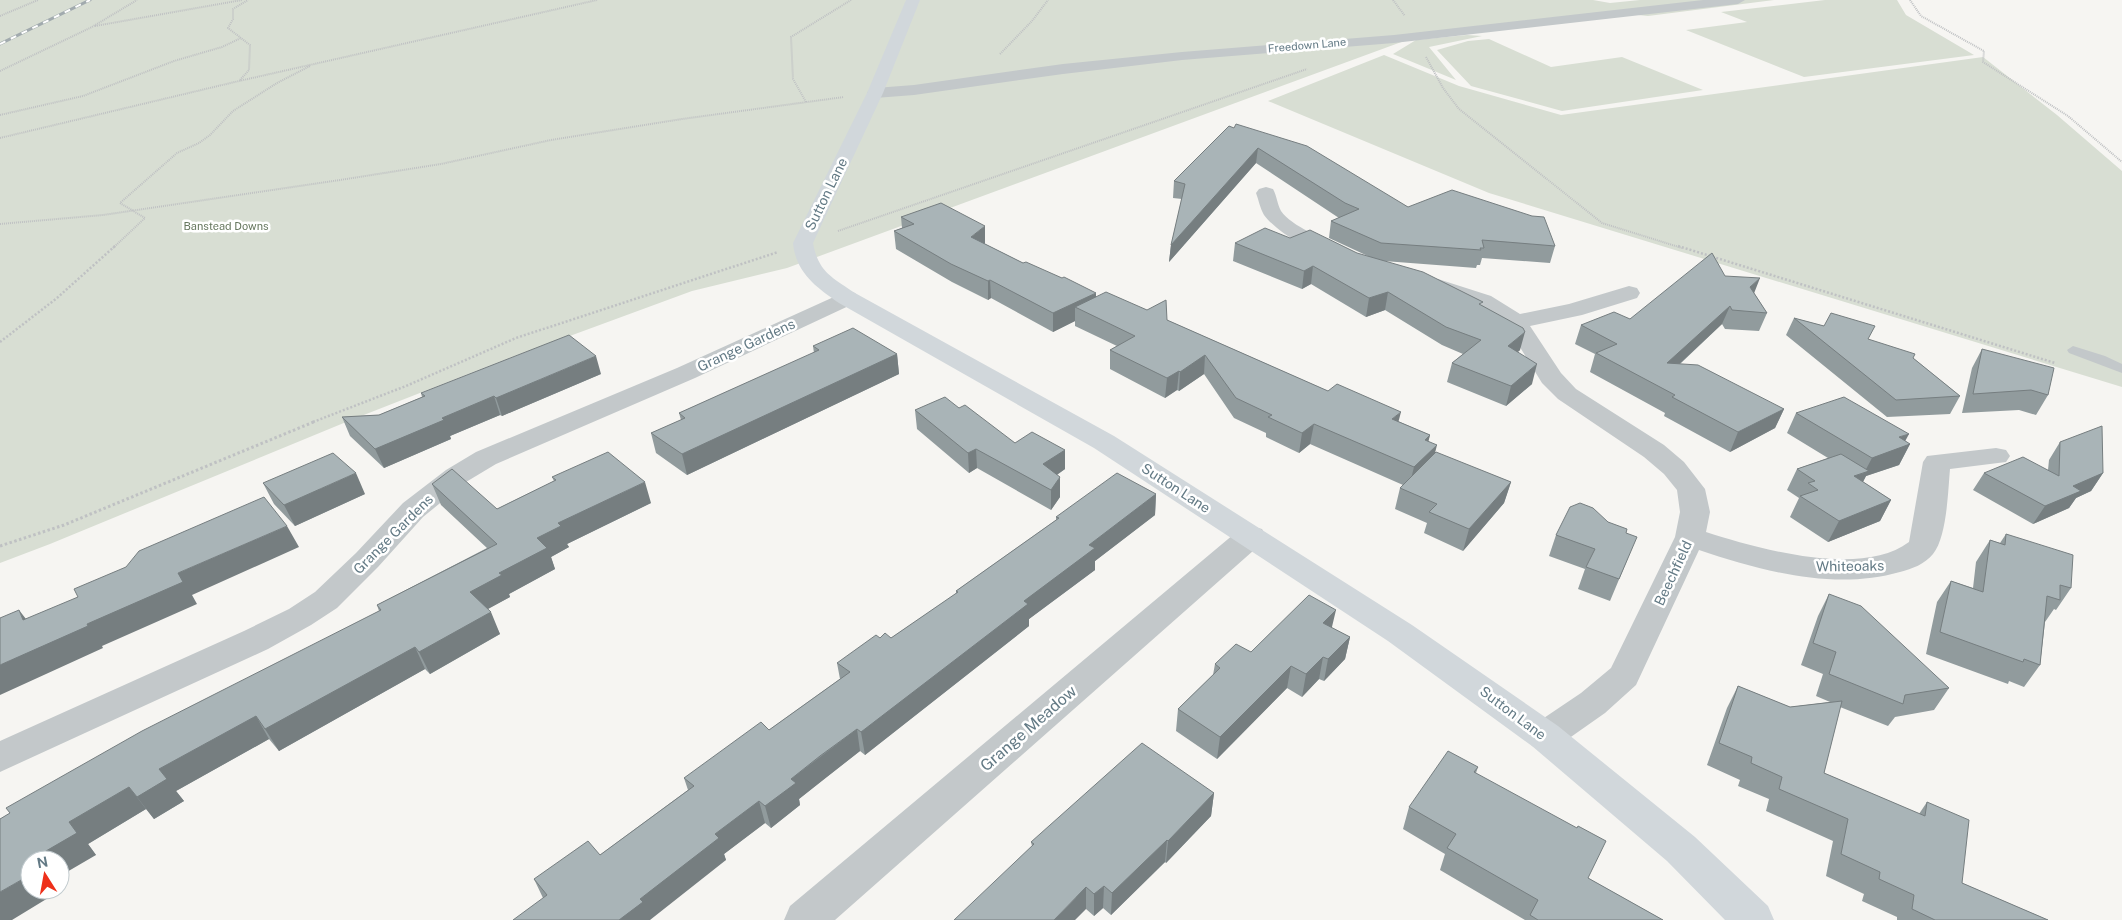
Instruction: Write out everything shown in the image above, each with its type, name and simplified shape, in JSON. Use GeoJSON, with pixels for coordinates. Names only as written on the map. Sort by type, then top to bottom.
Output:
{"type":"FeatureCollection","features":[{"type":"Feature","properties":{"kind":"main road","name":"Sutton Lane"},"geometry":{"type":"LineString","coordinates":[[913,0],[875,94],[802,244],[804,256],[816,277],[847,298],[1104,442],[1400,632],[1545,736],[1681,849],[1753,920]]}},
{"type":"Feature","properties":{"kind":"street","name":"Freedown Lane"},"geometry":{"type":"LineString","coordinates":[[875,94],[1063,69],[1172,57],[1415,37],[1738,0]]}},
{"type":"Feature","properties":{"kind":"street"},"geometry":{"type":"LineString","coordinates":[[1266,193],[1273,214],[1290,228],[1355,260]]}},
{"type":"Feature","properties":{"kind":"street","name":"Beechfield"},"geometry":{"type":"LineString","coordinates":[[1415,279],[1483,301],[1516,322],[1551,378],[1567,394],[1654,451],[1674,468],[1691,489],[1695,512],[1690,537],[1624,676],[1593,703],[1545,736]]}},
{"type":"Feature","properties":{"kind":"street"},"geometry":{"type":"LineString","coordinates":[[1516,322],[1574,310],[1629,293]]}},
{"type":"Feature","properties":{"kind":"street","name":"Grange Gardens"},"geometry":{"type":"LineString","coordinates":[[0,757],[247,644],[300,617],[326,600],[367,560],[413,510],[456,476],[486,458],[686,373],[847,298]]}},
{"type":"Feature","properties":{"kind":"street","name":"Whiteoaks"},"geometry":{"type":"LineString","coordinates":[[1690,537],[1772,562],[1812,567],[1883,567],[1910,559],[1924,547],[1937,462],[1996,456]]}},
{"type":"Feature","properties":{"kind":"street","name":"Grange Meadow"},"geometry":{"type":"LineString","coordinates":[[805,920],[1251,536]]}},
{"type":"Feature","properties":{"kind":"lane"},"geometry":{"type":"LineString","coordinates":[[2073,350],[2122,368]]}},
{"type":"Feature","properties":{"kind":"path"},"geometry":{"type":"LineString","coordinates":[[0,16],[33,0]]}},
{"type":"Feature","properties":{"kind":"path"},"geometry":{"type":"LineString","coordinates":[[26,4],[38,0]]}},
{"type":"Feature","properties":{"kind":"path"},"geometry":{"type":"LineString","coordinates":[[0,72],[92,27],[136,0]]}},
{"type":"Feature","properties":{"kind":"path"},"geometry":{"type":"LineString","coordinates":[[92,27],[242,0]]}},
{"type":"Feature","properties":{"kind":"path"},"geometry":{"type":"LineString","coordinates":[[238,81],[249,70],[250,45],[228,28],[233,19],[233,9],[248,0]]}},
{"type":"Feature","properties":{"kind":"path"},"geometry":{"type":"LineString","coordinates":[[0,138],[238,81],[597,0]]}},
{"type":"Feature","properties":{"kind":"path"},"geometry":{"type":"LineString","coordinates":[[806,102],[793,80],[791,37],[851,0]]}},
{"type":"Feature","properties":{"kind":"path"},"geometry":{"type":"LineString","coordinates":[[954,85],[1003,52],[1048,0]]}},
{"type":"Feature","properties":{"kind":"path"},"geometry":{"type":"LineString","coordinates":[[1910,0],[1921,16],[1984,51],[1983,62],[2068,116],[2122,162]]}},
{"type":"Feature","properties":{"kind":"path"},"geometry":{"type":"LineString","coordinates":[[1415,37],[1444,88],[1459,109],[1602,223],[2056,364]]}},
{"type":"Feature","properties":{"kind":"path"},"geometry":{"type":"LineString","coordinates":[[0,115],[83,96],[174,61],[222,47],[241,38]]}},
{"type":"Feature","properties":{"kind":"path"},"geometry":{"type":"LineString","coordinates":[[0,342],[68,288],[145,218],[120,203],[177,153],[200,143],[210,135],[233,111],[277,83],[315,64]]}},
{"type":"Feature","properties":{"kind":"path"},"geometry":{"type":"LineString","coordinates":[[0,546],[64,524],[266,440],[406,386],[516,338],[653,295],[1310,68]]}},
{"type":"Feature","properties":{"kind":"path"},"geometry":{"type":"LineString","coordinates":[[0,224],[131,210],[441,164],[570,137],[806,102],[875,94]]}},
{"type":"Feature","properties":{"kind":"green space","name":"Banstead Downs"},"geometry":{"type":"Polygon","coordinates":[[[0,0],[1593,0],[1610,3],[1640,0],[1774,0],[1648,16],[1628,14],[1415,37],[787,268],[692,291],[499,362],[0,563],[0,0]]]}},
{"type":"Feature","properties":{"kind":"green space"},"geometry":{"type":"Polygon","coordinates":[[[1825,0],[1897,0],[1906,15],[1974,55],[1804,77],[1686,30],[1747,22],[1721,12],[1825,0]]]}},
{"type":"Feature","properties":{"kind":"green space"},"geometry":{"type":"Polygon","coordinates":[[[1467,35],[1482,36],[1429,47],[1456,80],[1393,54],[1416,40],[1467,35]]]}},
{"type":"Feature","properties":{"kind":"green space"},"geometry":{"type":"Polygon","coordinates":[[[1489,39],[1551,67],[1622,57],[1703,90],[1562,111],[1471,86],[1437,50],[1468,41],[1489,39]]]}},
{"type":"Feature","properties":{"kind":"green space"},"geometry":{"type":"Polygon","coordinates":[[[1384,55],[1459,86],[1561,115],[1983,57],[2057,115],[2122,171],[2122,387],[1489,193],[1268,101],[1384,55]]]}},
{"type":"Feature","properties":{"kind":"building"},"geometry":{"type":"Polygon","coordinates":[[[1236,124],[1307,146],[1408,207],[1452,190],[1532,216],[1544,217],[1555,246],[1482,240],[1484,248],[1480,248],[1481,250],[1381,243],[1331,221],[1359,209],[1345,203],[1258,148],[1171,245],[1185,184],[1174,181],[1229,126],[1234,128],[1236,124]]]}},
{"type":"Feature","properties":{"kind":"building"},"geometry":{"type":"Polygon","coordinates":[[[941,203],[985,226],[971,237],[1023,263],[1026,262],[1062,278],[1064,277],[1096,293],[1053,313],[990,280],[988,281],[951,264],[894,231],[914,224],[901,217],[941,203]]]}},
{"type":"Feature","properties":{"kind":"building"},"geometry":{"type":"Polygon","coordinates":[[[1265,228],[1290,238],[1310,230],[1357,253],[1423,272],[1483,302],[1479,304],[1523,328],[1525,332],[1508,346],[1537,364],[1511,386],[1452,363],[1481,340],[1446,327],[1388,292],[1369,298],[1313,266],[1304,271],[1235,243],[1265,228]]]}},
{"type":"Feature","properties":{"kind":"building"},"geometry":{"type":"Polygon","coordinates":[[[1712,253],[1725,276],[1760,278],[1750,287],[1767,313],[1732,310],[1730,306],[1667,363],[1698,365],[1784,409],[1738,432],[1672,397],[1675,395],[1596,353],[1617,344],[1581,325],[1614,312],[1630,319],[1712,253]]]}},
{"type":"Feature","properties":{"kind":"building"},"geometry":{"type":"Polygon","coordinates":[[[1106,292],[1147,310],[1166,300],[1167,320],[1328,391],[1337,384],[1401,412],[1392,419],[1430,435],[1425,440],[1437,445],[1414,467],[1314,424],[1302,433],[1268,417],[1272,415],[1236,398],[1205,355],[1180,372],[1167,378],[1110,350],[1135,336],[1075,307],[1106,292]]]}},
{"type":"Feature","properties":{"kind":"building"},"geometry":{"type":"Polygon","coordinates":[[[1831,313],[1875,326],[1868,339],[1915,354],[1913,358],[1960,396],[1896,400],[1794,318],[1824,326],[1831,313]]]}},
{"type":"Feature","properties":{"kind":"building"},"geometry":{"type":"Polygon","coordinates":[[[853,328],[897,354],[682,454],[651,433],[685,418],[679,413],[819,350],[813,346],[853,328]]]}},
{"type":"Feature","properties":{"kind":"building"},"geometry":{"type":"Polygon","coordinates":[[[569,335],[596,356],[496,398],[494,396],[442,418],[444,420],[375,449],[342,417],[379,415],[425,396],[421,393],[569,335]]]}},
{"type":"Feature","properties":{"kind":"building"},"geometry":{"type":"Polygon","coordinates":[[[1982,349],[2054,368],[2048,395],[2031,390],[1973,394],[1982,349]]]}},
{"type":"Feature","properties":{"kind":"building"},"geometry":{"type":"Polygon","coordinates":[[[945,397],[959,408],[965,405],[1015,443],[1032,432],[1065,450],[1043,464],[1060,477],[1051,490],[976,449],[968,453],[915,410],[945,397]]]}},
{"type":"Feature","properties":{"kind":"building"},"geometry":{"type":"Polygon","coordinates":[[[1844,397],[1909,434],[1899,437],[1910,444],[1872,458],[1796,413],[1844,397]]]}},
{"type":"Feature","properties":{"kind":"building"},"geometry":{"type":"Polygon","coordinates":[[[2102,426],[2103,473],[2073,486],[2081,491],[2045,506],[1984,473],[2023,457],[2059,476],[2060,442],[2102,426]]]}},
{"type":"Feature","properties":{"kind":"building"},"geometry":{"type":"Polygon","coordinates":[[[608,452],[645,482],[558,523],[561,526],[537,538],[547,548],[499,573],[502,575],[470,592],[491,612],[419,652],[415,647],[265,729],[256,716],[159,769],[167,779],[137,797],[129,787],[69,822],[77,833],[48,850],[20,850],[20,881],[0,892],[0,819],[10,813],[6,808],[142,731],[381,610],[377,605],[497,544],[432,484],[452,469],[497,509],[556,480],[552,477],[608,452]]]}},
{"type":"Feature","properties":{"kind":"building"},"geometry":{"type":"Polygon","coordinates":[[[1436,452],[1511,482],[1469,529],[1429,512],[1437,504],[1400,488],[1436,452]]]}},
{"type":"Feature","properties":{"kind":"building"},"geometry":{"type":"Polygon","coordinates":[[[333,453],[356,473],[284,505],[263,483],[333,453]]]}},
{"type":"Feature","properties":{"kind":"building"},"geometry":{"type":"Polygon","coordinates":[[[1841,454],[1869,471],[1854,476],[1891,500],[1839,521],[1800,496],[1818,490],[1808,483],[1815,481],[1797,469],[1841,454]]]}},
{"type":"Feature","properties":{"kind":"building"},"geometry":{"type":"Polygon","coordinates":[[[1117,473],[1156,494],[1089,545],[1095,548],[1024,601],[1028,604],[861,732],[857,729],[791,779],[796,783],[765,806],[759,801],[715,834],[719,838],[640,899],[643,902],[619,920],[513,920],[547,895],[534,879],[588,841],[600,855],[694,786],[684,778],[761,722],[769,730],[850,672],[837,663],[876,635],[880,638],[885,633],[891,638],[958,592],[956,591],[1059,518],[1056,517],[1117,473]]]}},
{"type":"Feature","properties":{"kind":"building"},"geometry":{"type":"Polygon","coordinates":[[[264,497],[287,526],[178,573],[183,582],[0,665],[0,618],[19,610],[23,620],[78,597],[74,589],[126,567],[139,551],[264,497]]]}},
{"type":"Feature","properties":{"kind":"building"},"geometry":{"type":"Polygon","coordinates":[[[1580,503],[1593,508],[1608,522],[1627,529],[1626,533],[1637,537],[1619,579],[1586,567],[1595,549],[1556,535],[1570,507],[1580,503]]]}},
{"type":"Feature","properties":{"kind":"building"},"geometry":{"type":"Polygon","coordinates":[[[2006,534],[2073,555],[2071,588],[2060,585],[2060,600],[2047,596],[2040,665],[2024,659],[2023,662],[1940,632],[1951,581],[1983,592],[1990,540],[2005,545],[2006,534]]]}},
{"type":"Feature","properties":{"kind":"building"},"geometry":{"type":"Polygon","coordinates":[[[1829,594],[1861,606],[1949,688],[1905,695],[1903,704],[1829,674],[1836,652],[1813,643],[1829,594]]]}},
{"type":"Feature","properties":{"kind":"building"},"geometry":{"type":"Polygon","coordinates":[[[1309,595],[1336,610],[1323,623],[1350,637],[1328,659],[1323,657],[1306,674],[1291,666],[1220,737],[1178,709],[1220,668],[1215,664],[1236,644],[1251,652],[1309,595]]]}},
{"type":"Feature","properties":{"kind":"building"},"geometry":{"type":"Polygon","coordinates":[[[1738,686],[1790,707],[1842,701],[1824,773],[1925,816],[1927,802],[1969,820],[1962,883],[2048,920],[1935,920],[1912,909],[1914,895],[1879,879],[1880,872],[1841,854],[1848,819],[1779,789],[1782,777],[1751,763],[1752,757],[1719,743],[1738,686]]]}},
{"type":"Feature","properties":{"kind":"building"},"geometry":{"type":"Polygon","coordinates":[[[1142,743],[1214,793],[1168,841],[1112,893],[1104,886],[1094,894],[1086,887],[1054,920],[954,920],[1034,844],[1031,842],[1142,743]]]}},
{"type":"Feature","properties":{"kind":"building"},"geometry":{"type":"Polygon","coordinates":[[[1448,751],[1478,767],[1474,772],[1577,828],[1578,826],[1606,841],[1588,878],[1663,920],[1538,920],[1530,915],[1538,900],[1447,848],[1456,834],[1409,807],[1448,751]]]}},
{"type":"Feature","properties":{"kind":"railway"},"geometry":{"type":"LineString","coordinates":[[0,44],[90,0]]}}]}
